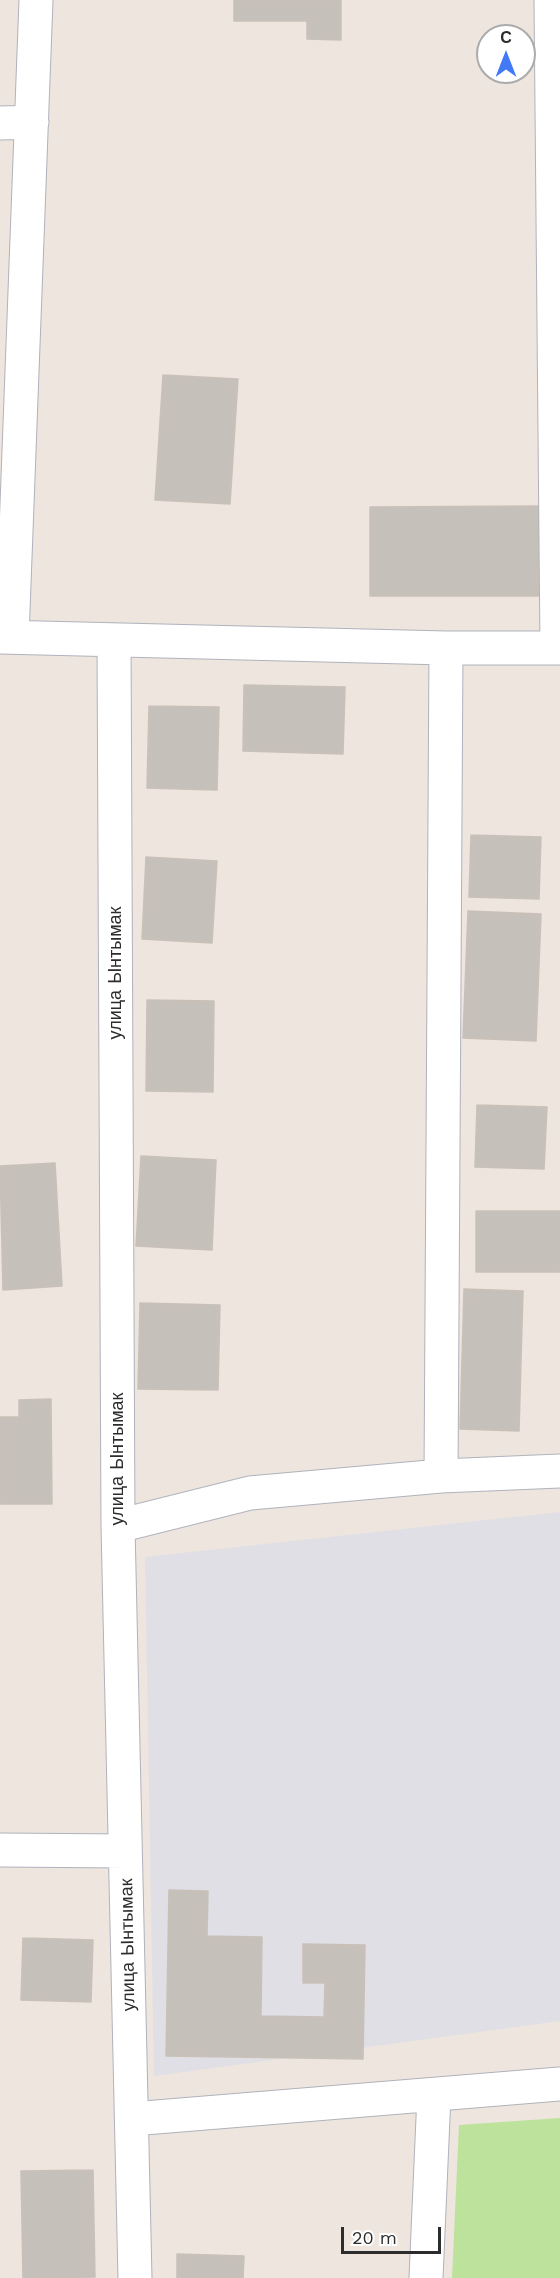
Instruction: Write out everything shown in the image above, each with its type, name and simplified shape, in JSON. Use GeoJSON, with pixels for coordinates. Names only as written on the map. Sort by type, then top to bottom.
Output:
{"type":"FeatureCollection","features":[{"type":"Feature","properties":{"kind":"street"},"geometry":{"type":"LineString","coordinates":[[36,0],[16,122],[6,637],[446,648],[559,648],[551,0]]}},
{"type":"Feature","properties":{"kind":"street","name":"улица Ынтымак"},"geometry":{"type":"LineString","coordinates":[[114,640],[118,1526],[135,2278]]}},
{"type":"Feature","properties":{"kind":"street"},"geometry":{"type":"LineString","coordinates":[[441,1476],[446,648]]}},
{"type":"Feature","properties":{"kind":"street"},"geometry":{"type":"LineString","coordinates":[[118,1526],[250,1493],[441,1476],[560,1472]]}},
{"type":"Feature","properties":{"kind":"street"},"geometry":{"type":"LineString","coordinates":[[0,1850],[125,1851]]}},
{"type":"Feature","properties":{"kind":"street"},"geometry":{"type":"LineString","coordinates":[[132,2119],[560,2084]]}},
{"type":"Feature","properties":{"kind":"street"},"geometry":{"type":"LineString","coordinates":[[426,2278],[434,2095]]}},
{"type":"Feature","properties":{"kind":"shaded area"},"geometry":{"type":"Polygon","coordinates":[[[560,1512],[560,2021],[154,2076],[145,1557],[560,1512]]]}},
{"type":"Feature","properties":{"kind":"green space"},"geometry":{"type":"Polygon","coordinates":[[[560,2118],[560,2278],[452,2278],[459,2125],[560,2118]]]}},
{"type":"Feature","properties":{"kind":"building"},"geometry":{"type":"Polygon","coordinates":[[[234,0],[341,0],[341,40],[307,39],[307,21],[234,21],[234,0]]]}},
{"type":"Feature","properties":{"kind":"building"},"geometry":{"type":"Polygon","coordinates":[[[163,375],[238,379],[230,504],[155,500],[163,375]]]}},
{"type":"Feature","properties":{"kind":"building"},"geometry":{"type":"Polygon","coordinates":[[[539,506],[539,596],[370,596],[370,507],[539,506]]]}},
{"type":"Feature","properties":{"kind":"building"},"geometry":{"type":"Polygon","coordinates":[[[244,685],[345,687],[343,754],[243,751],[244,685]]]}},
{"type":"Feature","properties":{"kind":"building"},"geometry":{"type":"Polygon","coordinates":[[[149,706],[219,707],[217,790],[147,788],[149,706]]]}},
{"type":"Feature","properties":{"kind":"building"},"geometry":{"type":"Polygon","coordinates":[[[471,835],[541,837],[539,899],[469,897],[471,835]]]}},
{"type":"Feature","properties":{"kind":"building"},"geometry":{"type":"Polygon","coordinates":[[[146,857],[217,861],[212,943],[142,939],[146,857]]]}},
{"type":"Feature","properties":{"kind":"building"},"geometry":{"type":"Polygon","coordinates":[[[468,911],[541,914],[536,1041],[463,1038],[468,911]]]}},
{"type":"Feature","properties":{"kind":"building"},"geometry":{"type":"Polygon","coordinates":[[[147,1000],[214,1001],[213,1092],[146,1091],[147,1000]]]}},
{"type":"Feature","properties":{"kind":"building"},"geometry":{"type":"Polygon","coordinates":[[[477,1105],[547,1107],[544,1169],[475,1167],[477,1105]]]}},
{"type":"Feature","properties":{"kind":"building"},"geometry":{"type":"Polygon","coordinates":[[[141,1156],[216,1160],[212,1250],[136,1246],[141,1156]]]}},
{"type":"Feature","properties":{"kind":"building"},"geometry":{"type":"Polygon","coordinates":[[[55,1163],[62,1286],[3,1290],[0,1166],[55,1163]]]}},
{"type":"Feature","properties":{"kind":"building"},"geometry":{"type":"Polygon","coordinates":[[[476,1211],[560,1211],[560,1272],[476,1272],[476,1211]]]}},
{"type":"Feature","properties":{"kind":"building"},"geometry":{"type":"Polygon","coordinates":[[[464,1289],[523,1291],[519,1431],[460,1429],[464,1289]]]}},
{"type":"Feature","properties":{"kind":"building"},"geometry":{"type":"Polygon","coordinates":[[[140,1303],[220,1305],[218,1390],[138,1389],[140,1303]]]}},
{"type":"Feature","properties":{"kind":"building"},"geometry":{"type":"Polygon","coordinates":[[[51,1399],[52,1504],[0,1504],[0,1417],[19,1417],[19,1400],[51,1399]]]}},
{"type":"Feature","properties":{"kind":"building"},"geometry":{"type":"Polygon","coordinates":[[[169,1890],[208,1891],[207,1936],[262,1937],[261,2016],[324,2017],[325,1983],[303,1983],[303,1944],[365,1945],[363,2059],[166,2056],[169,1890]]]}},
{"type":"Feature","properties":{"kind":"building"},"geometry":{"type":"Polygon","coordinates":[[[23,1938],[93,1940],[91,2002],[21,2000],[23,1938]]]}},
{"type":"Feature","properties":{"kind":"building"},"geometry":{"type":"Polygon","coordinates":[[[93,2170],[95,2277],[23,2278],[21,2171],[93,2170]]]}},
{"type":"Feature","properties":{"kind":"building"},"geometry":{"type":"Polygon","coordinates":[[[177,2254],[244,2256],[243,2278],[177,2278],[177,2254]]]}}]}
